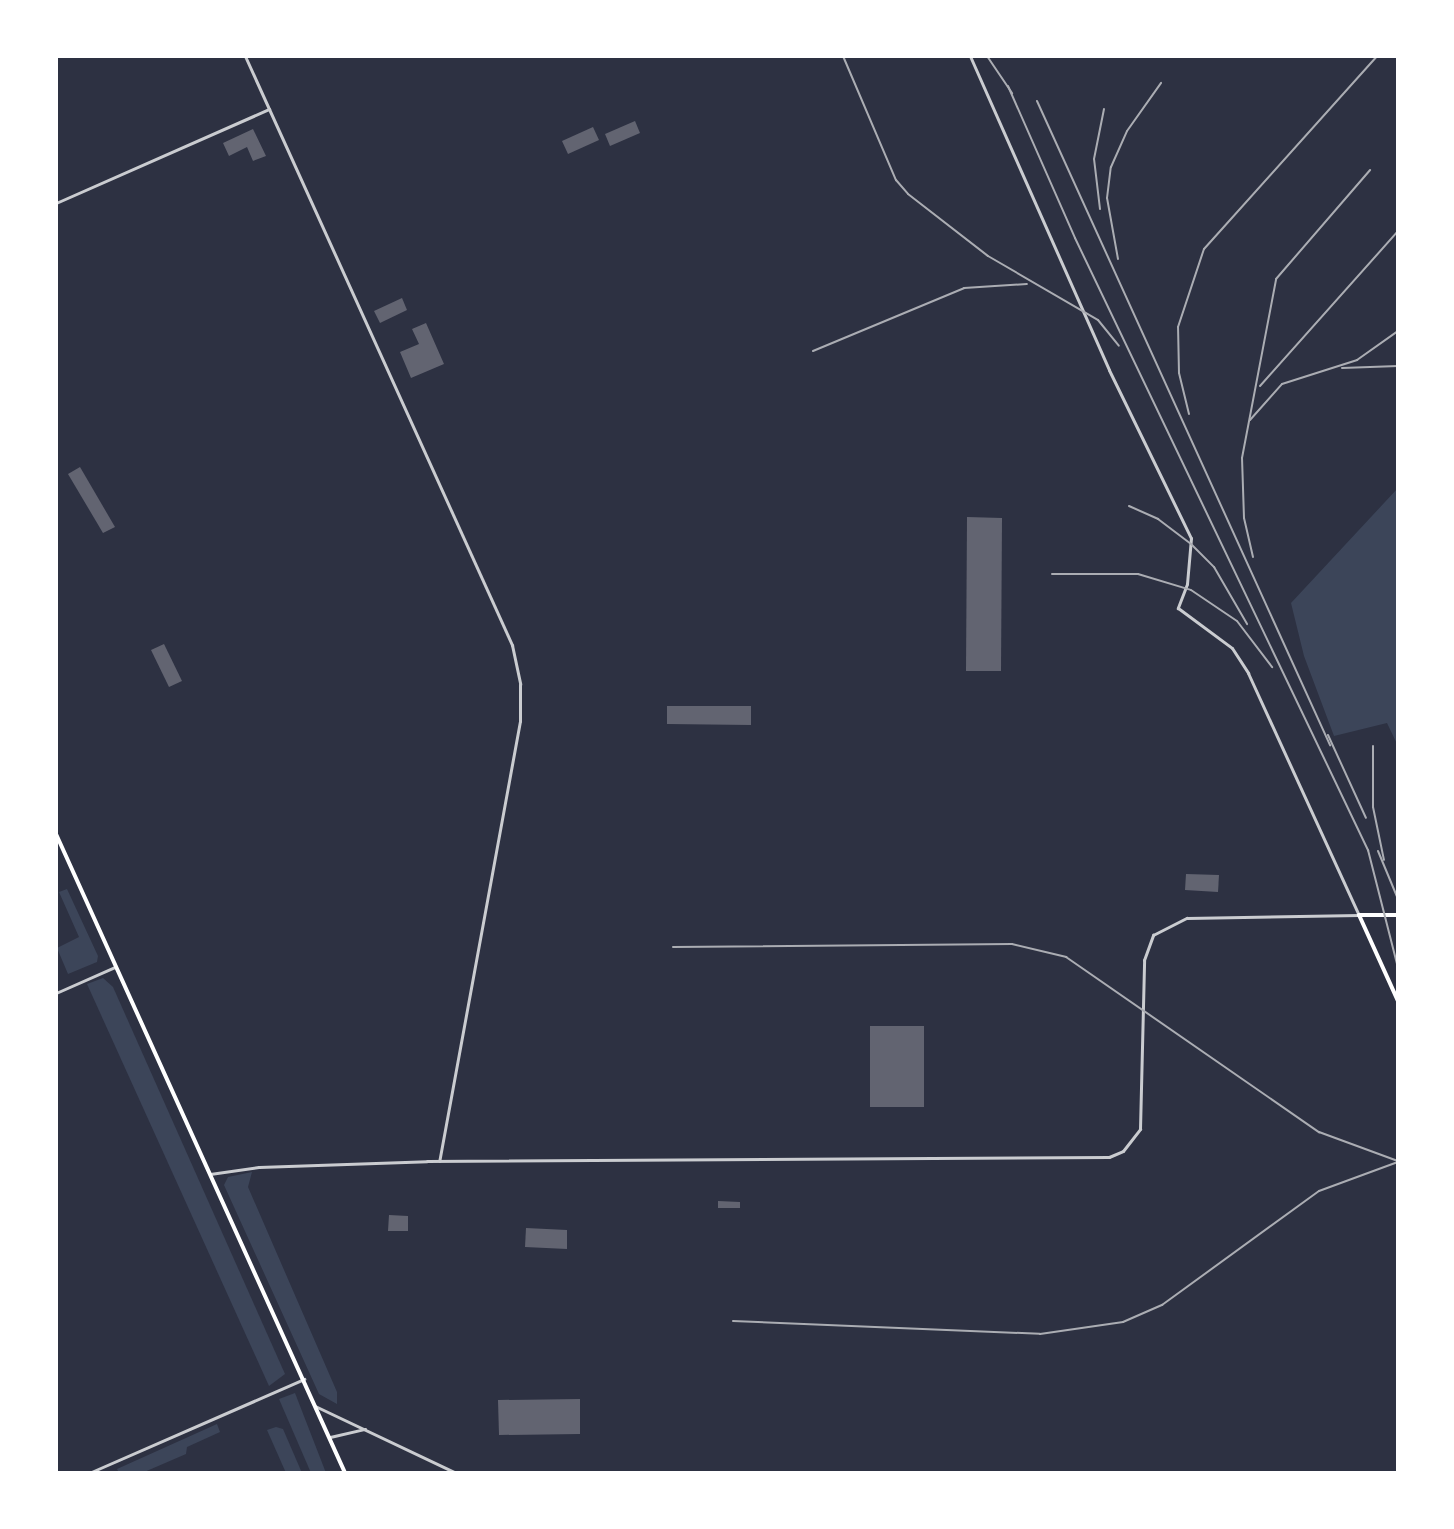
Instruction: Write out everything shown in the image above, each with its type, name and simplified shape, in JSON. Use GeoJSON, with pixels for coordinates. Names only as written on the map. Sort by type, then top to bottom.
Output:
{"type":"FeatureCollection","features":[{"type":"Feature","properties":{"kind":"main road"},"geometry":{"type":"LineString","coordinates":[[56,834],[345,1473]]}},
{"type":"Feature","properties":{"kind":"main road"},"geometry":{"type":"LineString","coordinates":[[1398,915],[1359,915],[1398,1001]]}},
{"type":"Feature","properties":{"kind":"street"},"geometry":{"type":"LineString","coordinates":[[245,56],[512,645],[520,684],[520,721],[439,1161]]}},
{"type":"Feature","properties":{"kind":"street"},"geometry":{"type":"LineString","coordinates":[[210,1174],[262,1166],[439,1161],[1109,1157],[1123,1151],[1140,1129],[1144,960],[1153,935],[1187,918],[1359,915],[1248,673],[1232,648],[1178,608],[1187,584],[1191,538],[1109,370],[970,56]]}},
{"type":"Feature","properties":{"kind":"street"},"geometry":{"type":"LineString","coordinates":[[56,203],[269,109]]}},
{"type":"Feature","properties":{"kind":"street"},"geometry":{"type":"LineString","coordinates":[[56,993],[116,967]]}},
{"type":"Feature","properties":{"kind":"street"},"geometry":{"type":"LineString","coordinates":[[89,1473],[304,1379]]}},
{"type":"Feature","properties":{"kind":"street"},"geometry":{"type":"LineString","coordinates":[[315,1406],[369,1429],[456,1473]]}},
{"type":"Feature","properties":{"kind":"street"},"geometry":{"type":"LineString","coordinates":[[330,1437],[369,1429]]}},
{"type":"Feature","properties":{"kind":"shaded area"},"geometry":{"type":"Polygon","coordinates":[[[1398,488],[1398,746],[1387,723],[1334,736],[1304,656],[1291,603],[1398,488]]]}},
{"type":"Feature","properties":{"kind":"shaded area"},"geometry":{"type":"Polygon","coordinates":[[[67,889],[98,956],[97,962],[68,974],[57,948],[79,937],[59,892],[67,889]]]}},
{"type":"Feature","properties":{"kind":"shaded area"},"geometry":{"type":"Polygon","coordinates":[[[103,978],[113,987],[285,1374],[269,1386],[87,984],[103,978]]]}},
{"type":"Feature","properties":{"kind":"shaded area"},"geometry":{"type":"Polygon","coordinates":[[[252,1172],[248,1187],[337,1392],[337,1404],[319,1394],[224,1185],[228,1177],[252,1172]]]}},
{"type":"Feature","properties":{"kind":"shaded area"},"geometry":{"type":"Polygon","coordinates":[[[295,1393],[326,1473],[311,1473],[279,1399],[295,1393]]]}},
{"type":"Feature","properties":{"kind":"shaded area"},"geometry":{"type":"Polygon","coordinates":[[[217,1424],[220,1432],[187,1447],[186,1454],[142,1473],[119,1473],[117,1469],[217,1424]]]}},
{"type":"Feature","properties":{"kind":"shaded area"},"geometry":{"type":"Polygon","coordinates":[[[276,1427],[283,1429],[302,1473],[286,1473],[267,1430],[276,1427]]]}},
{"type":"Feature","properties":{"kind":"building"},"geometry":{"type":"Polygon","coordinates":[[[635,121],[640,133],[610,146],[605,134],[635,121]]]}},
{"type":"Feature","properties":{"kind":"building"},"geometry":{"type":"Polygon","coordinates":[[[593,127],[599,140],[568,154],[562,141],[593,127]]]}},
{"type":"Feature","properties":{"kind":"building"},"geometry":{"type":"Polygon","coordinates":[[[253,129],[266,156],[253,161],[247,147],[229,156],[223,143],[253,129]]]}},
{"type":"Feature","properties":{"kind":"building"},"geometry":{"type":"Polygon","coordinates":[[[402,298],[407,310],[380,323],[374,311],[402,298]]]}},
{"type":"Feature","properties":{"kind":"building"},"geometry":{"type":"Polygon","coordinates":[[[426,323],[444,364],[411,378],[400,352],[419,344],[412,329],[426,323]]]}},
{"type":"Feature","properties":{"kind":"building"},"geometry":{"type":"Polygon","coordinates":[[[80,467],[115,527],[103,533],[68,474],[80,467]]]}},
{"type":"Feature","properties":{"kind":"building"},"geometry":{"type":"Polygon","coordinates":[[[967,517],[1002,518],[1001,671],[966,671],[967,517]]]}},
{"type":"Feature","properties":{"kind":"building"},"geometry":{"type":"Polygon","coordinates":[[[164,644],[182,681],[169,687],[151,650],[164,644]]]}},
{"type":"Feature","properties":{"kind":"building"},"geometry":{"type":"Polygon","coordinates":[[[667,706],[751,706],[751,725],[667,724],[667,706]]]}},
{"type":"Feature","properties":{"kind":"building"},"geometry":{"type":"Polygon","coordinates":[[[1186,874],[1219,875],[1218,892],[1185,890],[1186,874]]]}},
{"type":"Feature","properties":{"kind":"building"},"geometry":{"type":"Polygon","coordinates":[[[870,1026],[924,1026],[924,1107],[870,1107],[870,1026]]]}},
{"type":"Feature","properties":{"kind":"building"},"geometry":{"type":"Polygon","coordinates":[[[718,1201],[740,1202],[740,1208],[718,1208],[718,1201]]]}},
{"type":"Feature","properties":{"kind":"building"},"geometry":{"type":"Polygon","coordinates":[[[389,1215],[408,1216],[408,1231],[388,1231],[389,1215]]]}},
{"type":"Feature","properties":{"kind":"building"},"geometry":{"type":"Polygon","coordinates":[[[526,1228],[567,1230],[567,1249],[525,1247],[526,1228]]]}},
{"type":"Feature","properties":{"kind":"building"},"geometry":{"type":"Polygon","coordinates":[[[580,1399],[580,1434],[499,1435],[498,1400],[580,1399]]]}},
{"type":"Feature","properties":{"kind":"railway"},"geometry":{"type":"LineString","coordinates":[[843,56],[896,180],[908,194],[988,256],[1098,320],[1119,346]]}},
{"type":"Feature","properties":{"kind":"railway"},"geometry":{"type":"LineString","coordinates":[[987,56],[1012,93]]}},
{"type":"Feature","properties":{"kind":"railway"},"geometry":{"type":"LineString","coordinates":[[1189,414],[1179,373],[1178,327],[1204,249],[1377,56]]}},
{"type":"Feature","properties":{"kind":"railway"},"geometry":{"type":"LineString","coordinates":[[1118,259],[1107,198],[1111,167],[1127,131],[1161,83]]}},
{"type":"Feature","properties":{"kind":"railway"},"geometry":{"type":"LineString","coordinates":[[1008,86],[1075,238],[1368,850],[1398,968]]}},
{"type":"Feature","properties":{"kind":"railway"},"geometry":{"type":"LineString","coordinates":[[1037,101],[1330,745]]}},
{"type":"Feature","properties":{"kind":"railway"},"geometry":{"type":"LineString","coordinates":[[1100,209],[1094,159],[1104,109]]}},
{"type":"Feature","properties":{"kind":"railway"},"geometry":{"type":"LineString","coordinates":[[1253,557],[1244,518],[1242,458],[1276,279],[1370,170]]}},
{"type":"Feature","properties":{"kind":"railway"},"geometry":{"type":"LineString","coordinates":[[1260,386],[1398,231]]}},
{"type":"Feature","properties":{"kind":"railway"},"geometry":{"type":"LineString","coordinates":[[813,351],[964,288],[1027,284]]}},
{"type":"Feature","properties":{"kind":"railway"},"geometry":{"type":"LineString","coordinates":[[1250,420],[1282,384],[1357,360],[1398,331]]}},
{"type":"Feature","properties":{"kind":"railway"},"geometry":{"type":"LineString","coordinates":[[1342,368],[1398,366]]}},
{"type":"Feature","properties":{"kind":"railway"},"geometry":{"type":"LineString","coordinates":[[1129,506],[1158,519],[1191,544],[1214,567],[1247,624]]}},
{"type":"Feature","properties":{"kind":"railway"},"geometry":{"type":"LineString","coordinates":[[1052,574],[1138,574],[1191,590],[1237,621],[1272,667]]}},
{"type":"Feature","properties":{"kind":"railway"},"geometry":{"type":"LineString","coordinates":[[1328,735],[1366,818]]}},
{"type":"Feature","properties":{"kind":"railway"},"geometry":{"type":"LineString","coordinates":[[1373,746],[1373,807],[1384,860]]}},
{"type":"Feature","properties":{"kind":"railway"},"geometry":{"type":"LineString","coordinates":[[1378,851],[1398,899]]}},
{"type":"Feature","properties":{"kind":"railway"},"geometry":{"type":"LineString","coordinates":[[673,947],[1012,944],[1066,957],[1319,1132],[1398,1161]]}},
{"type":"Feature","properties":{"kind":"railway"},"geometry":{"type":"LineString","coordinates":[[733,1321],[1040,1334],[1123,1322],[1162,1305],[1319,1191],[1398,1162]]}}]}
